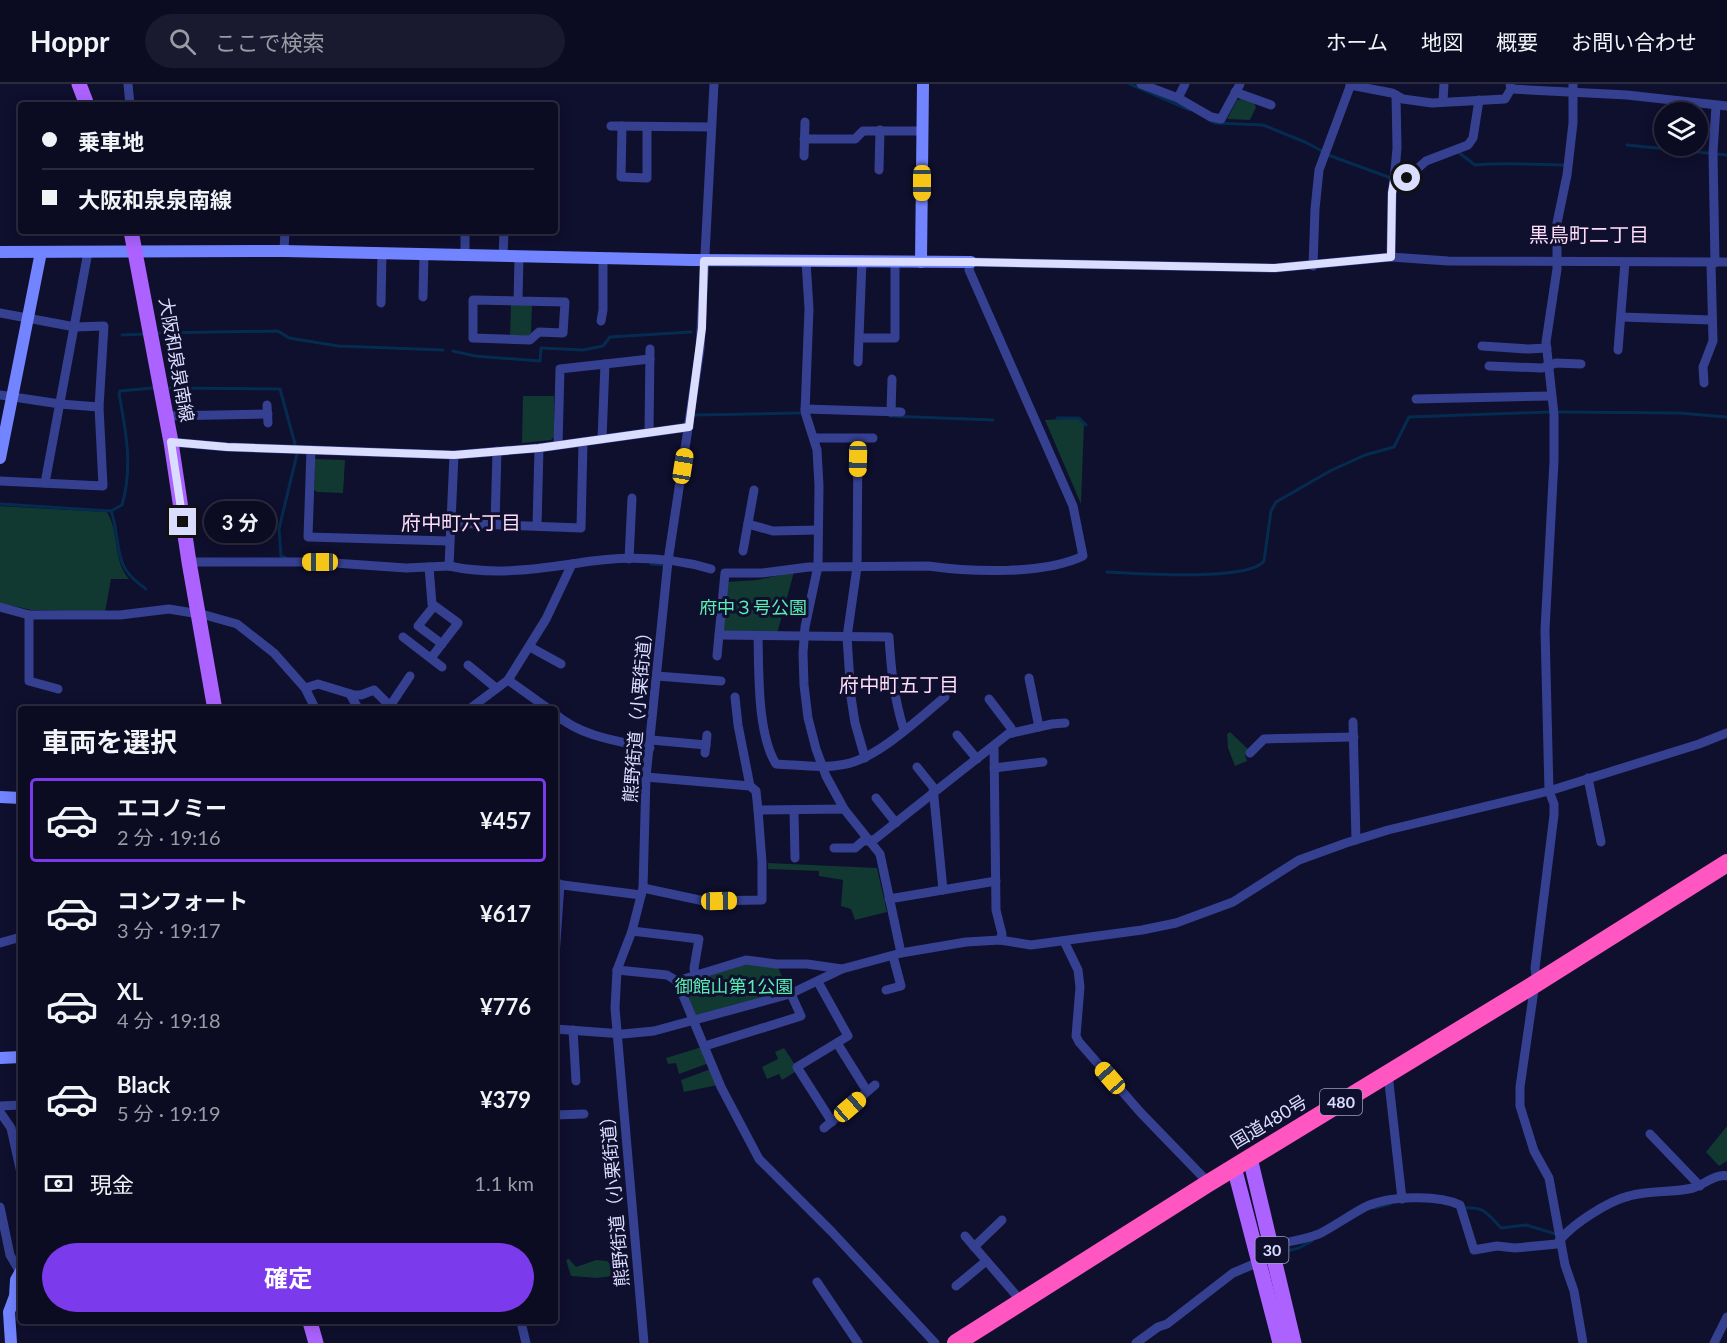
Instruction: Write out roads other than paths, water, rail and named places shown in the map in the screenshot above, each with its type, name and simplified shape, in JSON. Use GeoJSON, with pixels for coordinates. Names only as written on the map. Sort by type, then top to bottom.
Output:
{"type":"FeatureCollection","features":[{"type":"Feature","properties":{"kind":"highway","name":"国道480号"},"geometry":{"type":"LineString","coordinates":[[956,1343],[1234,1167],[1727,863]]}},
{"type":"Feature","properties":{"kind":"main road"},"geometry":{"type":"LineString","coordinates":[[79,84],[86,102]]}},
{"type":"Feature","properties":{"kind":"main road","name":"大阪和泉泉南線"},"geometry":{"type":"LineString","coordinates":[[132,234],[171,442],[214,706]]}},
{"type":"Feature","properties":{"kind":"main road","name":"30"},"geometry":{"type":"LineString","coordinates":[[1250,1158],[1294,1343]]}},
{"type":"Feature","properties":{"kind":"main road","name":"30"},"geometry":{"type":"LineString","coordinates":[[1234,1167],[1280,1343]]}},
{"type":"Feature","properties":{"kind":"main road"},"geometry":{"type":"LineString","coordinates":[[311,1324],[316,1343]]}},
{"type":"Feature","properties":{"kind":"street"},"geometry":{"type":"LineString","coordinates":[[128,84],[129,102]]}},
{"type":"Feature","properties":{"kind":"street","name":"熊野街道（小栗街道）"},"geometry":{"type":"LineString","coordinates":[[644,1343],[615,1008],[617,970],[632,931],[642,891],[646,777],[668,561],[702,328],[714,84]]}},
{"type":"Feature","properties":{"kind":"street"},"geometry":{"type":"LineString","coordinates":[[921,262],[923,84]]}},
{"type":"Feature","properties":{"kind":"street"},"geometry":{"type":"LineString","coordinates":[[1141,84],[1178,98],[1211,117],[1221,119],[1238,88],[1264,106]]}},
{"type":"Feature","properties":{"kind":"street"},"geometry":{"type":"LineString","coordinates":[[1178,98],[1185,84]]}},
{"type":"Feature","properties":{"kind":"street"},"geometry":{"type":"LineString","coordinates":[[1443,101],[1444,84]]}},
{"type":"Feature","properties":{"kind":"street"},"geometry":{"type":"LineString","coordinates":[[1313,266],[1319,170],[1350,85],[1396,95],[1403,99],[1432,103],[1505,99],[1511,87],[1573,88],[1727,106]]}},
{"type":"Feature","properties":{"kind":"street"},"geometry":{"type":"LineString","coordinates":[[1573,88],[1573,123],[1567,175],[1557,223],[1558,262],[1547,348],[1554,414],[1554,461],[1545,630],[1550,790],[1554,815],[1520,1087],[1520,1106],[1534,1151],[1549,1178],[1562,1237],[1565,1265],[1574,1291],[1583,1343]]}},
{"type":"Feature","properties":{"kind":"street"},"geometry":{"type":"LineString","coordinates":[[1391,257],[1392,193],[1397,148],[1396,95]]}},
{"type":"Feature","properties":{"kind":"street"},"geometry":{"type":"LineString","coordinates":[[1394,181],[1407,178],[1426,161],[1468,145],[1473,138],[1479,100]]}},
{"type":"Feature","properties":{"kind":"street"},"geometry":{"type":"LineString","coordinates":[[1704,383],[1703,367],[1713,341],[1711,320],[1716,106]]}},
{"type":"Feature","properties":{"kind":"street"},"geometry":{"type":"LineString","coordinates":[[804,156],[805,122]]}},
{"type":"Feature","properties":{"kind":"street"},"geometry":{"type":"LineString","coordinates":[[611,126],[647,127],[659,123],[711,128]]}},
{"type":"Feature","properties":{"kind":"street"},"geometry":{"type":"LineString","coordinates":[[622,126],[621,177],[647,178],[647,127]]}},
{"type":"Feature","properties":{"kind":"street"},"geometry":{"type":"LineString","coordinates":[[879,170],[880,130]]}},
{"type":"Feature","properties":{"kind":"street"},"geometry":{"type":"LineString","coordinates":[[804,139],[855,139],[863,131],[922,131]]}},
{"type":"Feature","properties":{"kind":"street"},"geometry":{"type":"LineString","coordinates":[[284,250],[285,234]]}},
{"type":"Feature","properties":{"kind":"street"},"geometry":{"type":"LineString","coordinates":[[465,234],[465,256]]}},
{"type":"Feature","properties":{"kind":"street"},"geometry":{"type":"LineString","coordinates":[[503,257],[504,234]]}},
{"type":"Feature","properties":{"kind":"street"},"geometry":{"type":"LineString","coordinates":[[0,252],[284,250],[704,261],[971,262],[1275,268],[1391,257],[1448,261],[1727,262]]}},
{"type":"Feature","properties":{"kind":"street"},"geometry":{"type":"LineString","coordinates":[[0,458],[6,395],[28,317],[41,252]]}},
{"type":"Feature","properties":{"kind":"street"},"geometry":{"type":"LineString","coordinates":[[45,483],[88,252]]}},
{"type":"Feature","properties":{"kind":"street"},"geometry":{"type":"LineString","coordinates":[[381,303],[382,253]]}},
{"type":"Feature","properties":{"kind":"street"},"geometry":{"type":"LineString","coordinates":[[423,297],[424,254]]}},
{"type":"Feature","properties":{"kind":"street"},"geometry":{"type":"LineString","coordinates":[[518,301],[519,257]]}},
{"type":"Feature","properties":{"kind":"street"},"geometry":{"type":"LineString","coordinates":[[601,321],[603,259]]}},
{"type":"Feature","properties":{"kind":"street"},"geometry":{"type":"LineString","coordinates":[[806,261],[809,309],[805,409],[817,450],[818,566],[802,653],[804,685],[808,718],[823,767],[844,809],[880,854],[889,899],[901,986],[886,990]]}},
{"type":"Feature","properties":{"kind":"street"},"geometry":{"type":"LineString","coordinates":[[858,362],[862,261]]}},
{"type":"Feature","properties":{"kind":"street"},"geometry":{"type":"LineString","coordinates":[[860,338],[895,338],[895,262]]}},
{"type":"Feature","properties":{"kind":"street"},"geometry":{"type":"LineString","coordinates":[[717,656],[724,573],[762,573],[794,567],[818,566],[1036,570],[1068,564],[1083,556],[1073,506],[969,270],[971,262]]}},
{"type":"Feature","properties":{"kind":"street"},"geometry":{"type":"LineString","coordinates":[[1618,350],[1625,262]]}},
{"type":"Feature","properties":{"kind":"street"},"geometry":{"type":"LineString","coordinates":[[473,300],[518,301],[565,302],[563,333],[539,332],[530,340],[473,338],[473,300]]}},
{"type":"Feature","properties":{"kind":"street"},"geometry":{"type":"LineString","coordinates":[[0,312],[75,327],[104,326],[99,407],[103,486],[0,481]]}},
{"type":"Feature","properties":{"kind":"street"},"geometry":{"type":"LineString","coordinates":[[1621,317],[1711,320]]}},
{"type":"Feature","properties":{"kind":"street"},"geometry":{"type":"LineString","coordinates":[[1482,346],[1547,348]]}},
{"type":"Feature","properties":{"kind":"street"},"geometry":{"type":"LineString","coordinates":[[558,445],[560,369],[605,364],[650,354],[649,432]]}},
{"type":"Feature","properties":{"kind":"street"},"geometry":{"type":"LineString","coordinates":[[1496,363],[1542,369],[1556,363],[1581,364]]}},
{"type":"Feature","properties":{"kind":"street"},"geometry":{"type":"LineString","coordinates":[[602,439],[605,364]]}},
{"type":"Feature","properties":{"kind":"street"},"geometry":{"type":"LineString","coordinates":[[805,409],[842,405],[896,412],[895,385]]}},
{"type":"Feature","properties":{"kind":"street"},"geometry":{"type":"LineString","coordinates":[[1425,389],[1420,399],[1460,394],[1551,396]]}},
{"type":"Feature","properties":{"kind":"street"},"geometry":{"type":"LineString","coordinates":[[6,395],[60,404],[99,407]]}},
{"type":"Feature","properties":{"kind":"street"},"geometry":{"type":"LineString","coordinates":[[165,416],[267,414]]}},
{"type":"Feature","properties":{"kind":"street"},"geometry":{"type":"LineString","coordinates":[[171,442],[454,455],[539,448],[689,427]]}},
{"type":"Feature","properties":{"kind":"street"},"geometry":{"type":"LineString","coordinates":[[814,438],[873,438]]}},
{"type":"Feature","properties":{"kind":"street"},"geometry":{"type":"LineString","coordinates":[[858,439],[856,567],[847,637],[850,697],[866,758]]}},
{"type":"Feature","properties":{"kind":"street"},"geometry":{"type":"LineString","coordinates":[[450,523],[581,528],[583,442]]}},
{"type":"Feature","properties":{"kind":"street"},"geometry":{"type":"LineString","coordinates":[[537,526],[539,448]]}},
{"type":"Feature","properties":{"kind":"street"},"geometry":{"type":"LineString","coordinates":[[311,450],[308,537],[449,541]]}},
{"type":"Feature","properties":{"kind":"street"},"geometry":{"type":"LineString","coordinates":[[495,524],[497,451]]}},
{"type":"Feature","properties":{"kind":"street"},"geometry":{"type":"LineString","coordinates":[[449,566],[454,455]]}},
{"type":"Feature","properties":{"kind":"street"},"geometry":{"type":"LineString","coordinates":[[743,551],[756,497]]}},
{"type":"Feature","properties":{"kind":"street"},"geometry":{"type":"LineString","coordinates":[[629,559],[636,515],[632,498]]}},
{"type":"Feature","properties":{"kind":"street"},"geometry":{"type":"LineString","coordinates":[[748,524],[764,534],[773,531],[818,530]]}},
{"type":"Feature","properties":{"kind":"street"},"geometry":{"type":"LineString","coordinates":[[189,562],[320,562],[406,568],[449,566],[474,571],[496,571],[529,570],[607,558],[692,563],[711,569]]}},
{"type":"Feature","properties":{"kind":"street"},"geometry":{"type":"LineString","coordinates":[[473,706],[508,680],[546,619],[572,564]]}},
{"type":"Feature","properties":{"kind":"street"},"geometry":{"type":"LineString","coordinates":[[429,567],[432,604],[458,623],[431,658]]}},
{"type":"Feature","properties":{"kind":"street"},"geometry":{"type":"LineString","coordinates":[[434,606],[418,626],[441,644]]}},
{"type":"Feature","properties":{"kind":"street"},"geometry":{"type":"LineString","coordinates":[[0,607],[29,615],[120,615],[169,609],[237,624],[273,653],[305,688],[314,706]]}},
{"type":"Feature","properties":{"kind":"street"},"geometry":{"type":"LineString","coordinates":[[29,615],[29,681],[58,689]]}},
{"type":"Feature","properties":{"kind":"street"},"geometry":{"type":"LineString","coordinates":[[719,635],[889,637],[896,706],[904,730]]}},
{"type":"Feature","properties":{"kind":"street"},"geometry":{"type":"LineString","coordinates":[[758,636],[762,711],[771,756],[776,764],[823,767],[846,765],[866,758],[945,697]]}},
{"type":"Feature","properties":{"kind":"street"},"geometry":{"type":"LineString","coordinates":[[403,637],[442,667]]}},
{"type":"Feature","properties":{"kind":"street"},"geometry":{"type":"LineString","coordinates":[[530,647],[561,664]]}},
{"type":"Feature","properties":{"kind":"street"},"geometry":{"type":"LineString","coordinates":[[468,665],[496,688]]}},
{"type":"Feature","properties":{"kind":"street"},"geometry":{"type":"LineString","coordinates":[[657,676],[708,675],[721,681]]}},
{"type":"Feature","properties":{"kind":"street"},"geometry":{"type":"LineString","coordinates":[[305,688],[318,684],[361,695],[374,690],[390,706],[410,676]]}},
{"type":"Feature","properties":{"kind":"street"},"geometry":{"type":"LineString","coordinates":[[1029,678],[1039,727]]}},
{"type":"Feature","properties":{"kind":"street"},"geometry":{"type":"LineString","coordinates":[[508,680],[544,706]]}},
{"type":"Feature","properties":{"kind":"street"},"geometry":{"type":"LineString","coordinates":[[350,694],[357,706]]}},
{"type":"Feature","properties":{"kind":"street"},"geometry":{"type":"LineString","coordinates":[[735,697],[750,786]]}},
{"type":"Feature","properties":{"kind":"street"},"geometry":{"type":"LineString","coordinates":[[989,699],[1011,728],[1012,733]]}},
{"type":"Feature","properties":{"kind":"street"},"geometry":{"type":"LineString","coordinates":[[558,717],[569,726],[624,744],[706,744]]}},
{"type":"Feature","properties":{"kind":"street"},"geometry":{"type":"LineString","coordinates":[[1353,722],[1356,840]]}},
{"type":"Feature","properties":{"kind":"street"},"geometry":{"type":"LineString","coordinates":[[834,848],[855,848],[863,841],[870,841],[1008,734],[1065,723]]}},
{"type":"Feature","properties":{"kind":"street"},"geometry":{"type":"LineString","coordinates":[[558,1029],[618,1033],[654,1031],[791,994],[842,969],[897,955],[966,942],[1000,940],[1031,945],[1064,941],[1142,930],[1189,919],[1233,902],[1299,860],[1356,840],[1550,790],[1699,744],[1727,733]]}},
{"type":"Feature","properties":{"kind":"street"},"geometry":{"type":"LineString","coordinates":[[957,735],[977,759]]}},
{"type":"Feature","properties":{"kind":"street"},"geometry":{"type":"LineString","coordinates":[[1250,753],[1264,739],[1354,737]]}},
{"type":"Feature","properties":{"kind":"street"},"geometry":{"type":"LineString","coordinates":[[994,746],[996,910],[1002,934],[1000,940]]}},
{"type":"Feature","properties":{"kind":"street"},"geometry":{"type":"LineString","coordinates":[[994,768],[1043,762]]}},
{"type":"Feature","properties":{"kind":"street"},"geometry":{"type":"LineString","coordinates":[[917,767],[933,787],[943,890]]}},
{"type":"Feature","properties":{"kind":"street"},"geometry":{"type":"LineString","coordinates":[[558,884],[642,891],[704,901],[762,900],[762,862],[756,791],[750,786],[646,777]]}},
{"type":"Feature","properties":{"kind":"street"},"geometry":{"type":"LineString","coordinates":[[1588,778],[1601,842]]}},
{"type":"Feature","properties":{"kind":"street"},"geometry":{"type":"LineString","coordinates":[[0,797],[18,798]]}},
{"type":"Feature","properties":{"kind":"street"},"geometry":{"type":"LineString","coordinates":[[876,798],[896,823]]}},
{"type":"Feature","properties":{"kind":"street"},"geometry":{"type":"LineString","coordinates":[[758,810],[844,809]]}},
{"type":"Feature","properties":{"kind":"street"},"geometry":{"type":"LineString","coordinates":[[794,810],[795,858]]}},
{"type":"Feature","properties":{"kind":"street"},"geometry":{"type":"LineString","coordinates":[[889,899],[996,881]]}},
{"type":"Feature","properties":{"kind":"street"},"geometry":{"type":"LineString","coordinates":[[632,931],[699,939],[695,976]]}},
{"type":"Feature","properties":{"kind":"street"},"geometry":{"type":"LineString","coordinates":[[0,943],[18,938]]}},
{"type":"Feature","properties":{"kind":"street"},"geometry":{"type":"LineString","coordinates":[[1064,941],[1078,970],[1080,987],[1076,1036],[1079,1042],[1207,1184]]}},
{"type":"Feature","properties":{"kind":"street"},"geometry":{"type":"LineString","coordinates":[[677,981],[746,960],[842,969]]}},
{"type":"Feature","properties":{"kind":"street"},"geometry":{"type":"LineString","coordinates":[[617,970],[667,975],[677,981],[721,1087],[759,1159],[832,1232],[935,1343]]}},
{"type":"Feature","properties":{"kind":"street"},"geometry":{"type":"LineString","coordinates":[[818,982],[848,1036],[797,1067],[828,1125],[871,1088],[837,1043]]}},
{"type":"Feature","properties":{"kind":"street"},"geometry":{"type":"LineString","coordinates":[[705,1046],[801,1016],[791,994]]}},
{"type":"Feature","properties":{"kind":"street"},"geometry":{"type":"LineString","coordinates":[[572,1074],[573,1030]]}},
{"type":"Feature","properties":{"kind":"street"},"geometry":{"type":"LineString","coordinates":[[0,1058],[18,1057]]}},
{"type":"Feature","properties":{"kind":"street"},"geometry":{"type":"LineString","coordinates":[[1388,1074],[1402,1199]]}},
{"type":"Feature","properties":{"kind":"street"},"geometry":{"type":"LineString","coordinates":[[0,1106],[18,1105]]}},
{"type":"Feature","properties":{"kind":"street"},"geometry":{"type":"LineString","coordinates":[[0,1112],[18,1140]]}},
{"type":"Feature","properties":{"kind":"street"},"geometry":{"type":"LineString","coordinates":[[558,1115],[584,1114]]}},
{"type":"Feature","properties":{"kind":"street"},"geometry":{"type":"LineString","coordinates":[[1650,1134],[1700,1186]]}},
{"type":"Feature","properties":{"kind":"street"},"geometry":{"type":"LineString","coordinates":[[1271,1245],[1312,1236],[1368,1206],[1402,1199],[1449,1200],[1462,1208],[1474,1250],[1497,1245],[1515,1248],[1557,1244],[1562,1237],[1600,1210],[1629,1196],[1680,1191],[1700,1186],[1723,1175],[1727,1176]]}},
{"type":"Feature","properties":{"kind":"street"},"geometry":{"type":"LineString","coordinates":[[0,1207],[10,1255],[18,1268]]}},
{"type":"Feature","properties":{"kind":"street"},"geometry":{"type":"LineString","coordinates":[[974,1247],[1002,1220]]}},
{"type":"Feature","properties":{"kind":"street"},"geometry":{"type":"LineString","coordinates":[[965,1236],[985,1262],[1022,1302]]}},
{"type":"Feature","properties":{"kind":"street"},"geometry":{"type":"LineString","coordinates":[[956,1286],[985,1262]]}},
{"type":"Feature","properties":{"kind":"street"},"geometry":{"type":"LineString","coordinates":[[1136,1343],[1158,1327],[1167,1324],[1233,1273],[1259,1262]]}},
{"type":"Feature","properties":{"kind":"street"},"geometry":{"type":"LineString","coordinates":[[11,1343],[9,1316],[17,1295],[15,1280],[18,1275]]}},
{"type":"Feature","properties":{"kind":"street"},"geometry":{"type":"LineString","coordinates":[[817,1282],[858,1343]]}},
{"type":"Feature","properties":{"kind":"street"},"geometry":{"type":"LineString","coordinates":[[1714,1343],[1727,1317]]}},
{"type":"Feature","properties":{"kind":"street"},"geometry":{"type":"LineString","coordinates":[[521,1324],[526,1343]]}},
{"type":"Feature","properties":{"kind":"waterway"},"geometry":{"type":"LineString","coordinates":[[1130,84],[1190,110]]}},
{"type":"Feature","properties":{"kind":"waterway"},"geometry":{"type":"LineString","coordinates":[[1209,120],[1215,123],[1263,125],[1324,152]]}},
{"type":"Feature","properties":{"kind":"waterway"},"geometry":{"type":"LineString","coordinates":[[1627,145],[1727,155]]}},
{"type":"Feature","properties":{"kind":"waterway"},"geometry":{"type":"LineString","coordinates":[[1458,152],[1475,165],[1566,165]]}},
{"type":"Feature","properties":{"kind":"waterway"},"geometry":{"type":"LineString","coordinates":[[1328,155],[1391,178]]}},
{"type":"Feature","properties":{"kind":"waterway"},"geometry":{"type":"LineString","coordinates":[[159,333],[278,331],[289,338],[338,346],[443,350]]}},
{"type":"Feature","properties":{"kind":"waterway"},"geometry":{"type":"LineString","coordinates":[[453,351],[475,356],[540,361],[541,348],[583,350],[603,346],[610,337],[691,332]]}},
{"type":"Feature","properties":{"kind":"waterway"},"geometry":{"type":"LineString","coordinates":[[122,335],[144,334]]}},
{"type":"Feature","properties":{"kind":"waterway"},"geometry":{"type":"LineString","coordinates":[[1,504],[111,511],[122,505],[128,464],[119,394],[120,391],[153,388]]}},
{"type":"Feature","properties":{"kind":"waterway"},"geometry":{"type":"LineString","coordinates":[[170,388],[280,389],[295,444]]}},
{"type":"Feature","properties":{"kind":"waterway"},"geometry":{"type":"LineString","coordinates":[[1107,572],[1190,575],[1237,572],[1254,568],[1264,561],[1271,511],[1276,502],[1330,471],[1365,455],[1394,447],[1409,417],[1549,412]]}},
{"type":"Feature","properties":{"kind":"waterway"},"geometry":{"type":"LineString","coordinates":[[1559,412],[1679,413],[1727,417]]}},
{"type":"Feature","properties":{"kind":"waterway"},"geometry":{"type":"LineString","coordinates":[[695,415],[799,413]]}},
{"type":"Feature","properties":{"kind":"waterway"},"geometry":{"type":"LineString","coordinates":[[890,416],[993,420]]}},
{"type":"Feature","properties":{"kind":"waterway"},"geometry":{"type":"LineString","coordinates":[[1057,418],[1079,418],[1086,425]]}},
{"type":"Feature","properties":{"kind":"waterway"},"geometry":{"type":"LineString","coordinates":[[286,558],[281,556],[279,529],[297,454]]}},
{"type":"Feature","properties":{"kind":"waterway"},"geometry":{"type":"LineString","coordinates":[[111,511],[123,564],[130,576],[146,589]]}},
{"type":"Feature","properties":{"kind":"waterway"},"geometry":{"type":"LineString","coordinates":[[651,564],[664,565]]}},
{"type":"Feature","properties":{"kind":"waterway"},"geometry":{"type":"LineString","coordinates":[[1374,1208],[1390,1204]]}},
{"type":"Feature","properties":{"kind":"waterway"},"geometry":{"type":"LineString","coordinates":[[1461,1208],[1480,1209],[1501,1228],[1526,1225],[1556,1234]]}},
{"type":"Feature","properties":{"kind":"waterway"},"geometry":{"type":"LineString","coordinates":[[1282,1252],[1299,1248],[1312,1241]]}},
{"type":"Feature","properties":{"kind":"district","name":"黒鳥町二丁目"},"geometry":{"type":"Point","coordinates":[1589,235]}},
{"type":"Feature","properties":{"kind":"district","name":"府中町六丁目"},"geometry":{"type":"Point","coordinates":[461,523]}},
{"type":"Feature","properties":{"kind":"district","name":"府中町五丁目"},"geometry":{"type":"Point","coordinates":[899,685]}},
{"type":"Feature","properties":{"kind":"park label","name":"府中３号公園"},"geometry":{"type":"Point","coordinates":[753,608]}},
{"type":"Feature","properties":{"kind":"park label","name":"御館山第1公園"},"geometry":{"type":"Point","coordinates":[734,987]}}]}
